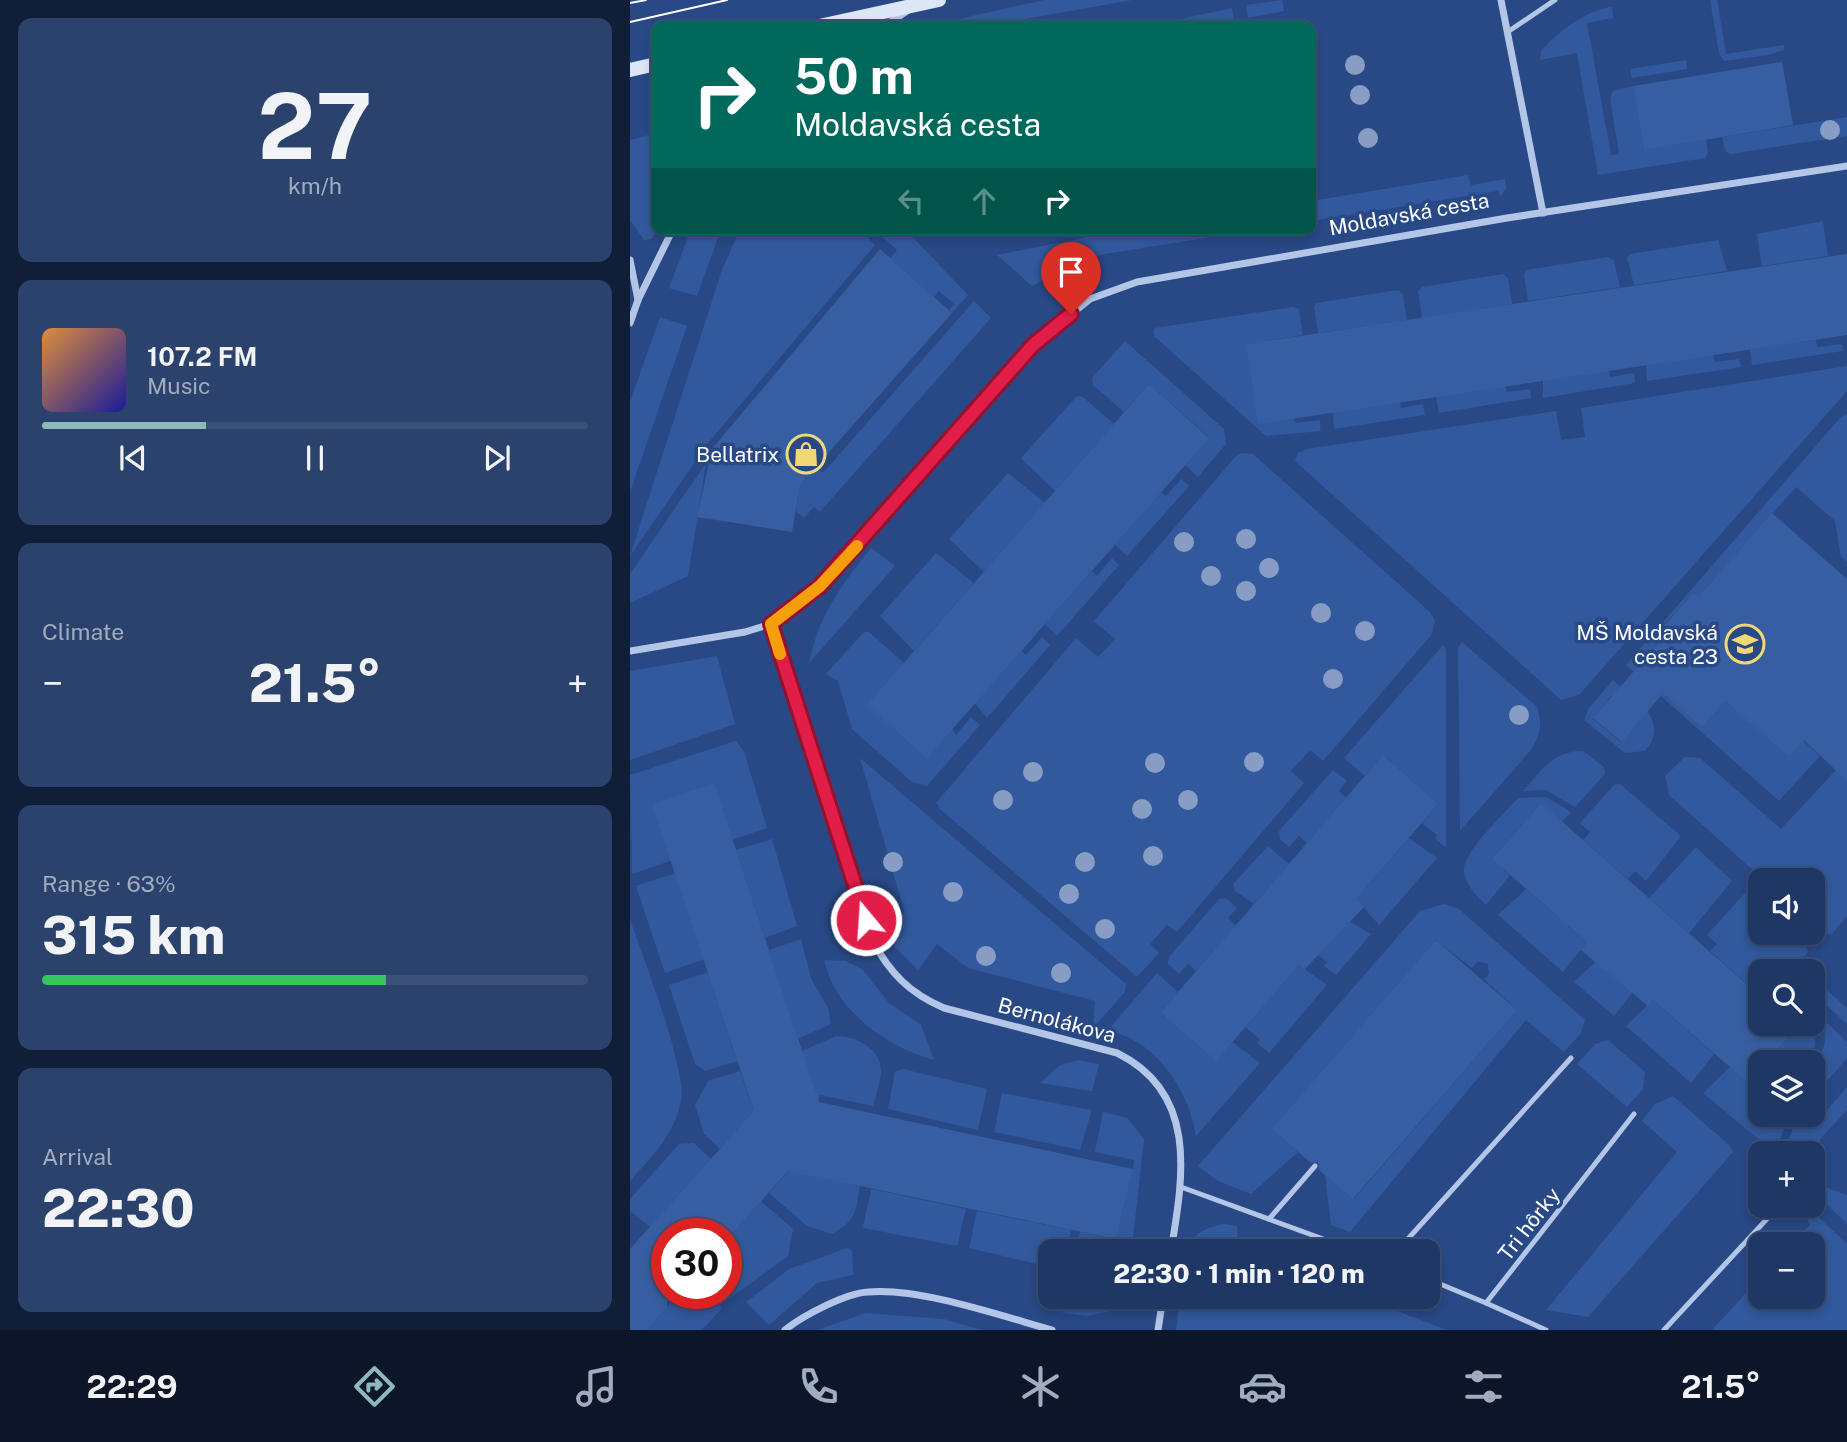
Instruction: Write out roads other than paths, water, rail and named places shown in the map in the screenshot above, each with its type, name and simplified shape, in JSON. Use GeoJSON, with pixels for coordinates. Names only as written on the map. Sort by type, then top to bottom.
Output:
{"type":"FeatureCollection","features":[{"type":"Feature","properties":{"kind":"street"},"geometry":{"type":"LineString","coordinates":[[842,21],[939,0]]}},
{"type":"Feature","properties":{"kind":"street"},"geometry":{"type":"LineString","coordinates":[[1501,0],[1543,213]]}},
{"type":"Feature","properties":{"kind":"street"},"geometry":{"type":"LineString","coordinates":[[892,21],[918,4]]}},
{"type":"Feature","properties":{"kind":"street"},"geometry":{"type":"LineString","coordinates":[[630,70],[651,65]]}},
{"type":"Feature","properties":{"kind":"street","name":"Moldavská cesta"},"geometry":{"type":"LineString","coordinates":[[630,651],[718,639],[771,624],[820,586],[1033,345],[1090,299],[1137,282],[1543,213],[1847,166]]}},
{"type":"Feature","properties":{"kind":"street"},"geometry":{"type":"LineString","coordinates":[[630,323],[638,300],[670,235]]}},
{"type":"Feature","properties":{"kind":"street"},"geometry":{"type":"LineString","coordinates":[[630,260],[638,300]]}},
{"type":"Feature","properties":{"kind":"street","name":"Bernolákova"},"geometry":{"type":"LineString","coordinates":[[771,624],[872,940],[900,981],[912,992],[944,1008],[1117,1053],[1131,1060],[1153,1080],[1172,1109],[1178,1125],[1181,1187],[1173,1239]]}},
{"type":"Feature","properties":{"kind":"street"},"geometry":{"type":"LineString","coordinates":[[785,1330],[801,1318],[863,1292],[876,1291],[945,1301],[1052,1330]]}},
{"type":"Feature","properties":{"kind":"street"},"geometry":{"type":"LineString","coordinates":[[1158,1330],[1161,1309]]}},
{"type":"Feature","properties":{"kind":"lane"},"geometry":{"type":"LineString","coordinates":[[1509,30],[1555,0]]}},
{"type":"Feature","properties":{"kind":"lane"},"geometry":{"type":"LineString","coordinates":[[1408,1239],[1571,1058]]}},
{"type":"Feature","properties":{"kind":"lane","name":"Tri hôrky"},"geometry":{"type":"LineString","coordinates":[[1486,1303],[1634,1114]]}},
{"type":"Feature","properties":{"kind":"lane"},"geometry":{"type":"LineString","coordinates":[[1269,1219],[1315,1166]]}},
{"type":"Feature","properties":{"kind":"lane"},"geometry":{"type":"LineString","coordinates":[[1181,1187],[1323,1239]]}},
{"type":"Feature","properties":{"kind":"lane"},"geometry":{"type":"LineString","coordinates":[[1664,1330],[1768,1218]]}},
{"type":"Feature","properties":{"kind":"lane"},"geometry":{"type":"LineString","coordinates":[[1440,1284],[1546,1330]]}},
{"type":"Feature","properties":{"kind":"tram line"},"geometry":{"type":"LineString","coordinates":[[630,3],[646,0]]}},
{"type":"Feature","properties":{"kind":"tram line"},"geometry":{"type":"LineString","coordinates":[[630,22],[727,0]]}},
{"type":"Feature","properties":{"kind":"place","name":"Bellatrix"},"geometry":{"type":"Point","coordinates":[806,454]}},
{"type":"Feature","properties":{"kind":"place","name":"MŠ Moldavská cesta 23"},"geometry":{"type":"Point","coordinates":[1745,644]}}]}
